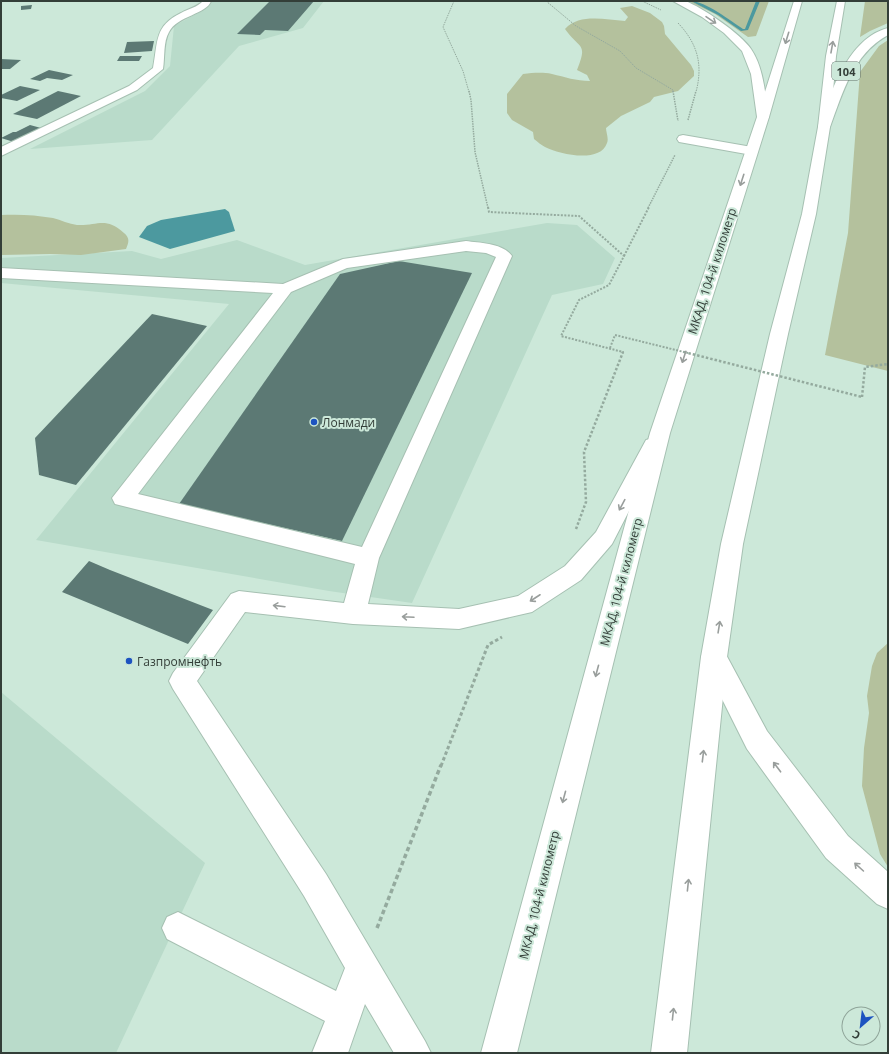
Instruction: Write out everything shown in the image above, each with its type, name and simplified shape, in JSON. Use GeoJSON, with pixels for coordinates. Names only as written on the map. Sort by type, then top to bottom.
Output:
{"type":"FeatureCollection","features":[{"type":"Feature","properties":{"kind":"main road"},"geometry":{"type":"LineString","coordinates":[[1,152],[133,88],[158,69],[164,30],[172,21],[199,9],[206,4],[207,1]]}},
{"type":"Feature","properties":{"kind":"main road"},"geometry":{"type":"LineString","coordinates":[[676,1],[705,16],[727,30],[747,50],[756,74],[763,117]]}},
{"type":"Feature","properties":{"kind":"main road","name":"МКАД, 104-й километр"},"geometry":{"type":"LineString","coordinates":[[499,1053],[660,434],[763,117],[798,1]]}},
{"type":"Feature","properties":{"kind":"main road"},"geometry":{"type":"LineString","coordinates":[[669,1053],[714,657],[732,544],[779,334],[809,214],[824,127],[831,56],[841,1]]}},
{"type":"Feature","properties":{"kind":"main road","name":"104"},"geometry":{"type":"LineString","coordinates":[[824,127],[846,70],[867,43],[888,30]]}},
{"type":"Feature","properties":{"kind":"main road"},"geometry":{"type":"LineString","coordinates":[[683,139],[752,151]]}},
{"type":"Feature","properties":{"kind":"main road"},"geometry":{"type":"LineString","coordinates":[[1,273],[285,289],[343,264],[466,246],[483,247],[498,251],[504,256],[368,558],[352,614]]}},
{"type":"Feature","properties":{"kind":"main road"},"geometry":{"type":"LineString","coordinates":[[285,289],[123,498],[368,558]]}},
{"type":"Feature","properties":{"kind":"main road"},"geometry":{"type":"LineString","coordinates":[[413,1053],[314,885],[182,681],[239,601],[352,614],[460,619],[524,605],[573,573],[604,538],[660,434]]}},
{"type":"Feature","properties":{"kind":"main road"},"geometry":{"type":"LineString","coordinates":[[714,657],[757,740],[837,847],[888,893]]}},
{"type":"Feature","properties":{"kind":"main road"},"geometry":{"type":"LineString","coordinates":[[178,928],[345,1013]]}},
{"type":"Feature","properties":{"kind":"main road"},"geometry":{"type":"LineString","coordinates":[[330,1053],[362,967]]}},
{"type":"Feature","properties":{"kind":"path"},"geometry":{"type":"LineString","coordinates":[[454,1],[443,27],[462,71],[471,100],[475,152],[489,212],[579,216],[624,256]]}},
{"type":"Feature","properties":{"kind":"path"},"geometry":{"type":"LineString","coordinates":[[546,1],[576,26],[620,51],[636,68],[673,90],[674,101],[678,110],[678,122],[683,139]]}},
{"type":"Feature","properties":{"kind":"path"},"geometry":{"type":"LineString","coordinates":[[642,1],[661,10]]}},
{"type":"Feature","properties":{"kind":"path"},"geometry":{"type":"LineString","coordinates":[[576,530],[586,502],[584,452],[623,352],[562,336],[579,300],[608,286],[683,139],[700,72],[698,57],[692,41],[682,27],[677,23]]}},
{"type":"Feature","properties":{"kind":"path"},"geometry":{"type":"LineString","coordinates":[[610,348],[615,335],[862,397],[865,367],[888,364]]}},
{"type":"Feature","properties":{"kind":"path"},"geometry":{"type":"LineString","coordinates":[[362,967],[488,645],[513,631],[524,605]]}},
{"type":"Feature","properties":{"kind":"shaded area"},"geometry":{"type":"Polygon","coordinates":[[[211,1],[324,1],[303,28],[239,46],[152,140],[30,149],[145,91],[170,66],[174,26],[207,8],[211,1]]]}},
{"type":"Feature","properties":{"kind":"shaded area"},"geometry":{"type":"Polygon","coordinates":[[[688,1],[769,1],[756,36],[748,37],[715,14],[688,1]]]}},
{"type":"Feature","properties":{"kind":"shaded area"},"geometry":{"type":"Polygon","coordinates":[[[865,1],[888,1],[888,23],[860,37],[865,1]]]}},
{"type":"Feature","properties":{"kind":"shaded area"},"geometry":{"type":"Polygon","coordinates":[[[632,6],[650,13],[662,22],[665,34],[691,65],[694,71],[694,76],[678,91],[654,97],[650,102],[621,116],[606,128],[608,141],[603,149],[596,153],[579,156],[551,150],[542,145],[534,139],[533,132],[512,120],[507,113],[507,94],[523,74],[548,73],[575,80],[590,81],[587,75],[577,70],[582,55],[582,50],[565,29],[571,24],[585,19],[625,21],[628,17],[620,8],[632,6]]]}},
{"type":"Feature","properties":{"kind":"shaded area"},"geometry":{"type":"Polygon","coordinates":[[[888,40],[888,371],[825,355],[848,233],[860,72],[879,46],[888,40]]]}},
{"type":"Feature","properties":{"kind":"shaded area"},"geometry":{"type":"Polygon","coordinates":[[[1,215],[40,216],[77,225],[106,223],[124,233],[128,238],[128,242],[126,249],[81,255],[1,255],[1,215]]]}},
{"type":"Feature","properties":{"kind":"shaded area","name":"Лонмади"},"geometry":{"type":"Polygon","coordinates":[[[547,223],[577,225],[615,258],[603,284],[552,295],[412,603],[329,591],[36,540],[229,304],[1,283],[1,258],[132,251],[161,259],[237,240],[305,265],[547,223]]]}},
{"type":"Feature","properties":{"kind":"shaded area"},"geometry":{"type":"Polygon","coordinates":[[[888,643],[888,867],[880,854],[862,786],[864,748],[869,713],[867,696],[872,666],[877,653],[888,643]]]}},
{"type":"Feature","properties":{"kind":"shaded area"},"geometry":{"type":"Polygon","coordinates":[[[1,692],[205,863],[116,1053],[1,1053],[1,692]]]}},
{"type":"Feature","properties":{"kind":"water"},"geometry":{"type":"Polygon","coordinates":[[[225,209],[229,212],[235,231],[170,249],[139,237],[147,226],[161,220],[225,209]]]}},
{"type":"Feature","properties":{"kind":"building"},"geometry":{"type":"Polygon","coordinates":[[[270,1],[314,1],[288,31],[265,30],[260,35],[237,34],[270,1]]]}},
{"type":"Feature","properties":{"kind":"building"},"geometry":{"type":"Polygon","coordinates":[[[32,5],[31,9],[21,10],[21,6],[32,5]]]}},
{"type":"Feature","properties":{"kind":"building"},"geometry":{"type":"Polygon","coordinates":[[[154,41],[152,51],[124,53],[127,42],[154,41]]]}},
{"type":"Feature","properties":{"kind":"building"},"geometry":{"type":"Polygon","coordinates":[[[120,56],[142,56],[139,61],[117,61],[120,56]]]}},
{"type":"Feature","properties":{"kind":"building"},"geometry":{"type":"Polygon","coordinates":[[[1,59],[21,60],[10,69],[1,69],[1,59]]]}},
{"type":"Feature","properties":{"kind":"building"},"geometry":{"type":"Polygon","coordinates":[[[49,70],[73,75],[62,80],[47,78],[40,81],[30,79],[49,70]]]}},
{"type":"Feature","properties":{"kind":"building"},"geometry":{"type":"Polygon","coordinates":[[[20,86],[40,90],[17,101],[1,98],[1,95],[20,86]]]}},
{"type":"Feature","properties":{"kind":"building"},"geometry":{"type":"Polygon","coordinates":[[[58,91],[81,96],[37,119],[13,114],[58,91]]]}},
{"type":"Feature","properties":{"kind":"building"},"geometry":{"type":"Polygon","coordinates":[[[30,125],[41,128],[14,142],[1,138],[16,132],[30,125]]]}},
{"type":"Feature","properties":{"kind":"building"},"geometry":{"type":"Polygon","coordinates":[[[399,261],[472,273],[342,541],[179,504],[340,274],[399,261]]]}},
{"type":"Feature","properties":{"kind":"building"},"geometry":{"type":"Polygon","coordinates":[[[152,314],[207,326],[76,485],[39,475],[35,438],[152,314]]]}},
{"type":"Feature","properties":{"kind":"building"},"geometry":{"type":"Polygon","coordinates":[[[89,561],[213,610],[188,644],[62,592],[89,561]]]}},
{"type":"Feature","properties":{"kind":"waterway"},"geometry":{"type":"LineString","coordinates":[[693,1],[719,14],[742,30],[746,30],[758,1]]}},
{"type":"Feature","properties":{"kind":"place","name":"Лонмади"},"geometry":{"type":"Point","coordinates":[314,422]}},
{"type":"Feature","properties":{"kind":"place","name":"Газпромнефть"},"geometry":{"type":"Point","coordinates":[129,661]}}]}
